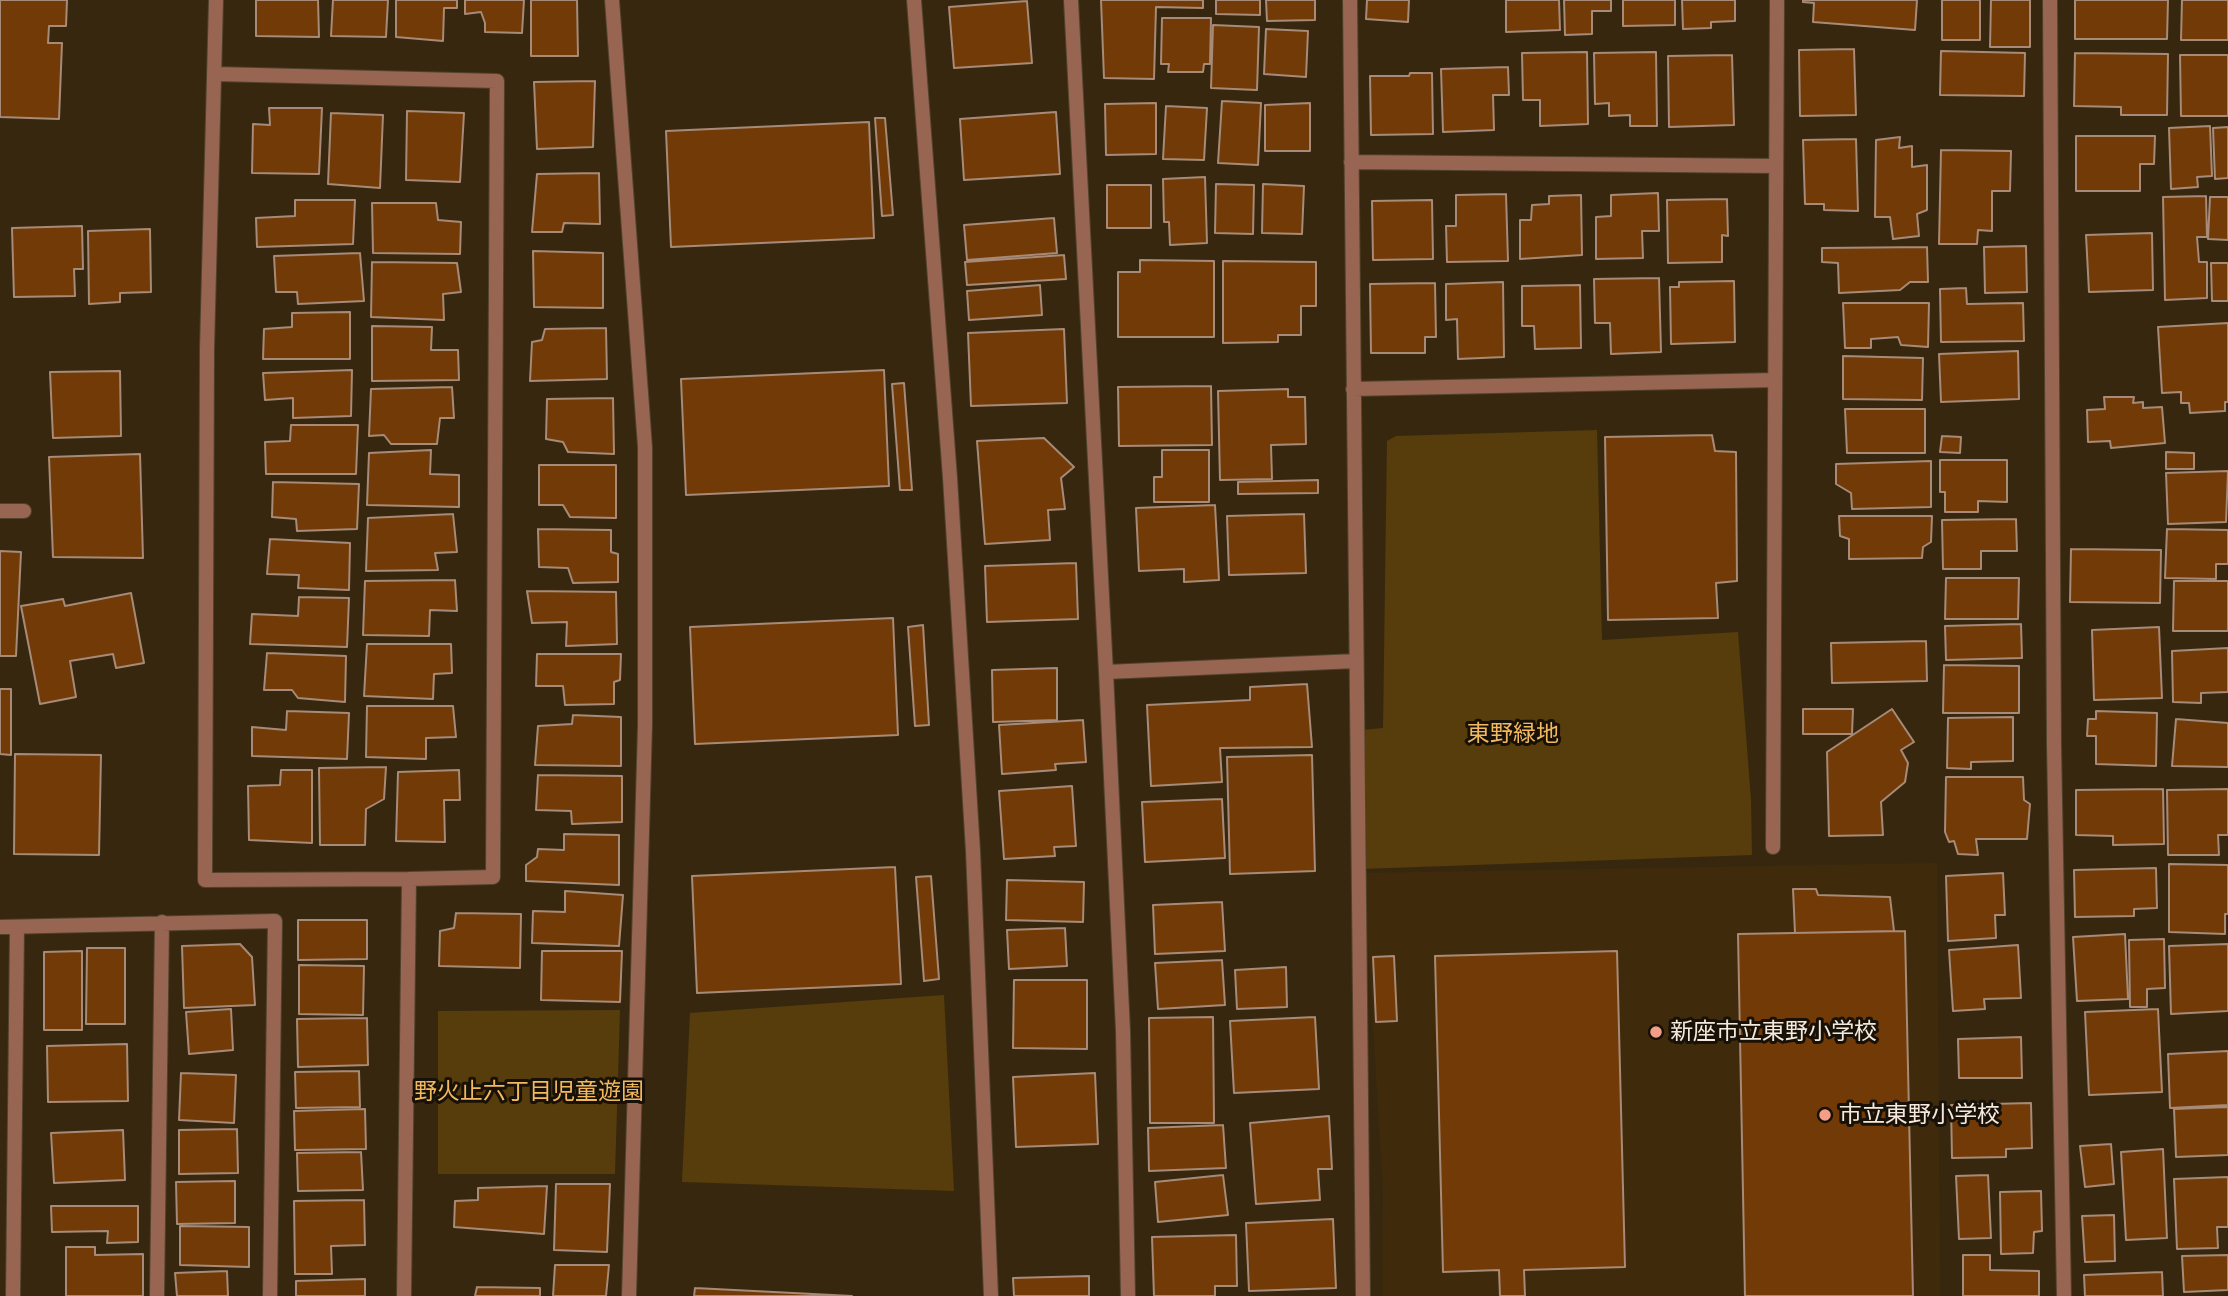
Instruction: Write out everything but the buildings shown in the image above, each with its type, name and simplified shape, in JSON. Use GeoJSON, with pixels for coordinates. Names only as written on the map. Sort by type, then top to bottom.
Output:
{"type":"FeatureCollection","features":[{"type":"Feature","properties":{"kind":"street"},"geometry":{"type":"LineString","coordinates":[[216,0],[207,349],[205,880],[493,877],[497,81],[216,74]]}},
{"type":"Feature","properties":{"kind":"street"},"geometry":{"type":"LineString","coordinates":[[612,0],[645,447],[645,724],[629,1296]]}},
{"type":"Feature","properties":{"kind":"street"},"geometry":{"type":"LineString","coordinates":[[914,0],[949,464],[972,837],[991,1296]]}},
{"type":"Feature","properties":{"kind":"street"},"geometry":{"type":"LineString","coordinates":[[1071,0],[1123,1031],[1128,1296]]}},
{"type":"Feature","properties":{"kind":"street"},"geometry":{"type":"LineString","coordinates":[[1350,0],[1363,1296]]}},
{"type":"Feature","properties":{"kind":"street"},"geometry":{"type":"LineString","coordinates":[[1773,847],[1777,0]]}},
{"type":"Feature","properties":{"kind":"street"},"geometry":{"type":"LineString","coordinates":[[2050,0],[2054,731],[2064,1296]]}},
{"type":"Feature","properties":{"kind":"street"},"geometry":{"type":"LineString","coordinates":[[1351,162],[1776,166]]}},
{"type":"Feature","properties":{"kind":"street"},"geometry":{"type":"LineString","coordinates":[[1353,389],[1775,380]]}},
{"type":"Feature","properties":{"kind":"street"},"geometry":{"type":"LineString","coordinates":[[0,511],[24,510]]}},
{"type":"Feature","properties":{"kind":"street"},"geometry":{"type":"LineString","coordinates":[[1106,672],[1356,661]]}},
{"type":"Feature","properties":{"kind":"street"},"geometry":{"type":"LineString","coordinates":[[404,1296],[409,878]]}},
{"type":"Feature","properties":{"kind":"street"},"geometry":{"type":"LineString","coordinates":[[0,927],[275,921],[270,1296]]}},
{"type":"Feature","properties":{"kind":"street"},"geometry":{"type":"LineString","coordinates":[[157,1296],[162,922]]}},
{"type":"Feature","properties":{"kind":"street"},"geometry":{"type":"LineString","coordinates":[[13,1296],[17,927]]}},
{"type":"Feature","properties":{"kind":"shaded area","name":"新座市立東野小学校"},"geometry":{"type":"Polygon","coordinates":[[[1937,863],[1940,1296],[1382,1296],[1383,1191],[1364,873],[1937,863]]]}},
{"type":"Feature","properties":{"kind":"green space","name":"東野緑地"},"geometry":{"type":"Polygon","coordinates":[[[1597,430],[1602,640],[1738,632],[1751,800],[1752,855],[1362,869],[1362,730],[1383,728],[1387,441],[1396,436],[1597,430]]]}},
{"type":"Feature","properties":{"kind":"green space"},"geometry":{"type":"Polygon","coordinates":[[[944,995],[954,1191],[682,1182],[690,1013],[944,995]]]}},
{"type":"Feature","properties":{"kind":"green space","name":"野火止六丁目児童遊園"},"geometry":{"type":"Polygon","coordinates":[[[620,1010],[615,1174],[438,1174],[438,1011],[620,1010]]]}},
{"type":"Feature","properties":{"kind":"place","name":"新座市立東野小学校"},"geometry":{"type":"Point","coordinates":[1656,1032]}},
{"type":"Feature","properties":{"kind":"place","name":"市立東野小学校"},"geometry":{"type":"Point","coordinates":[1825,1115]}}]}
